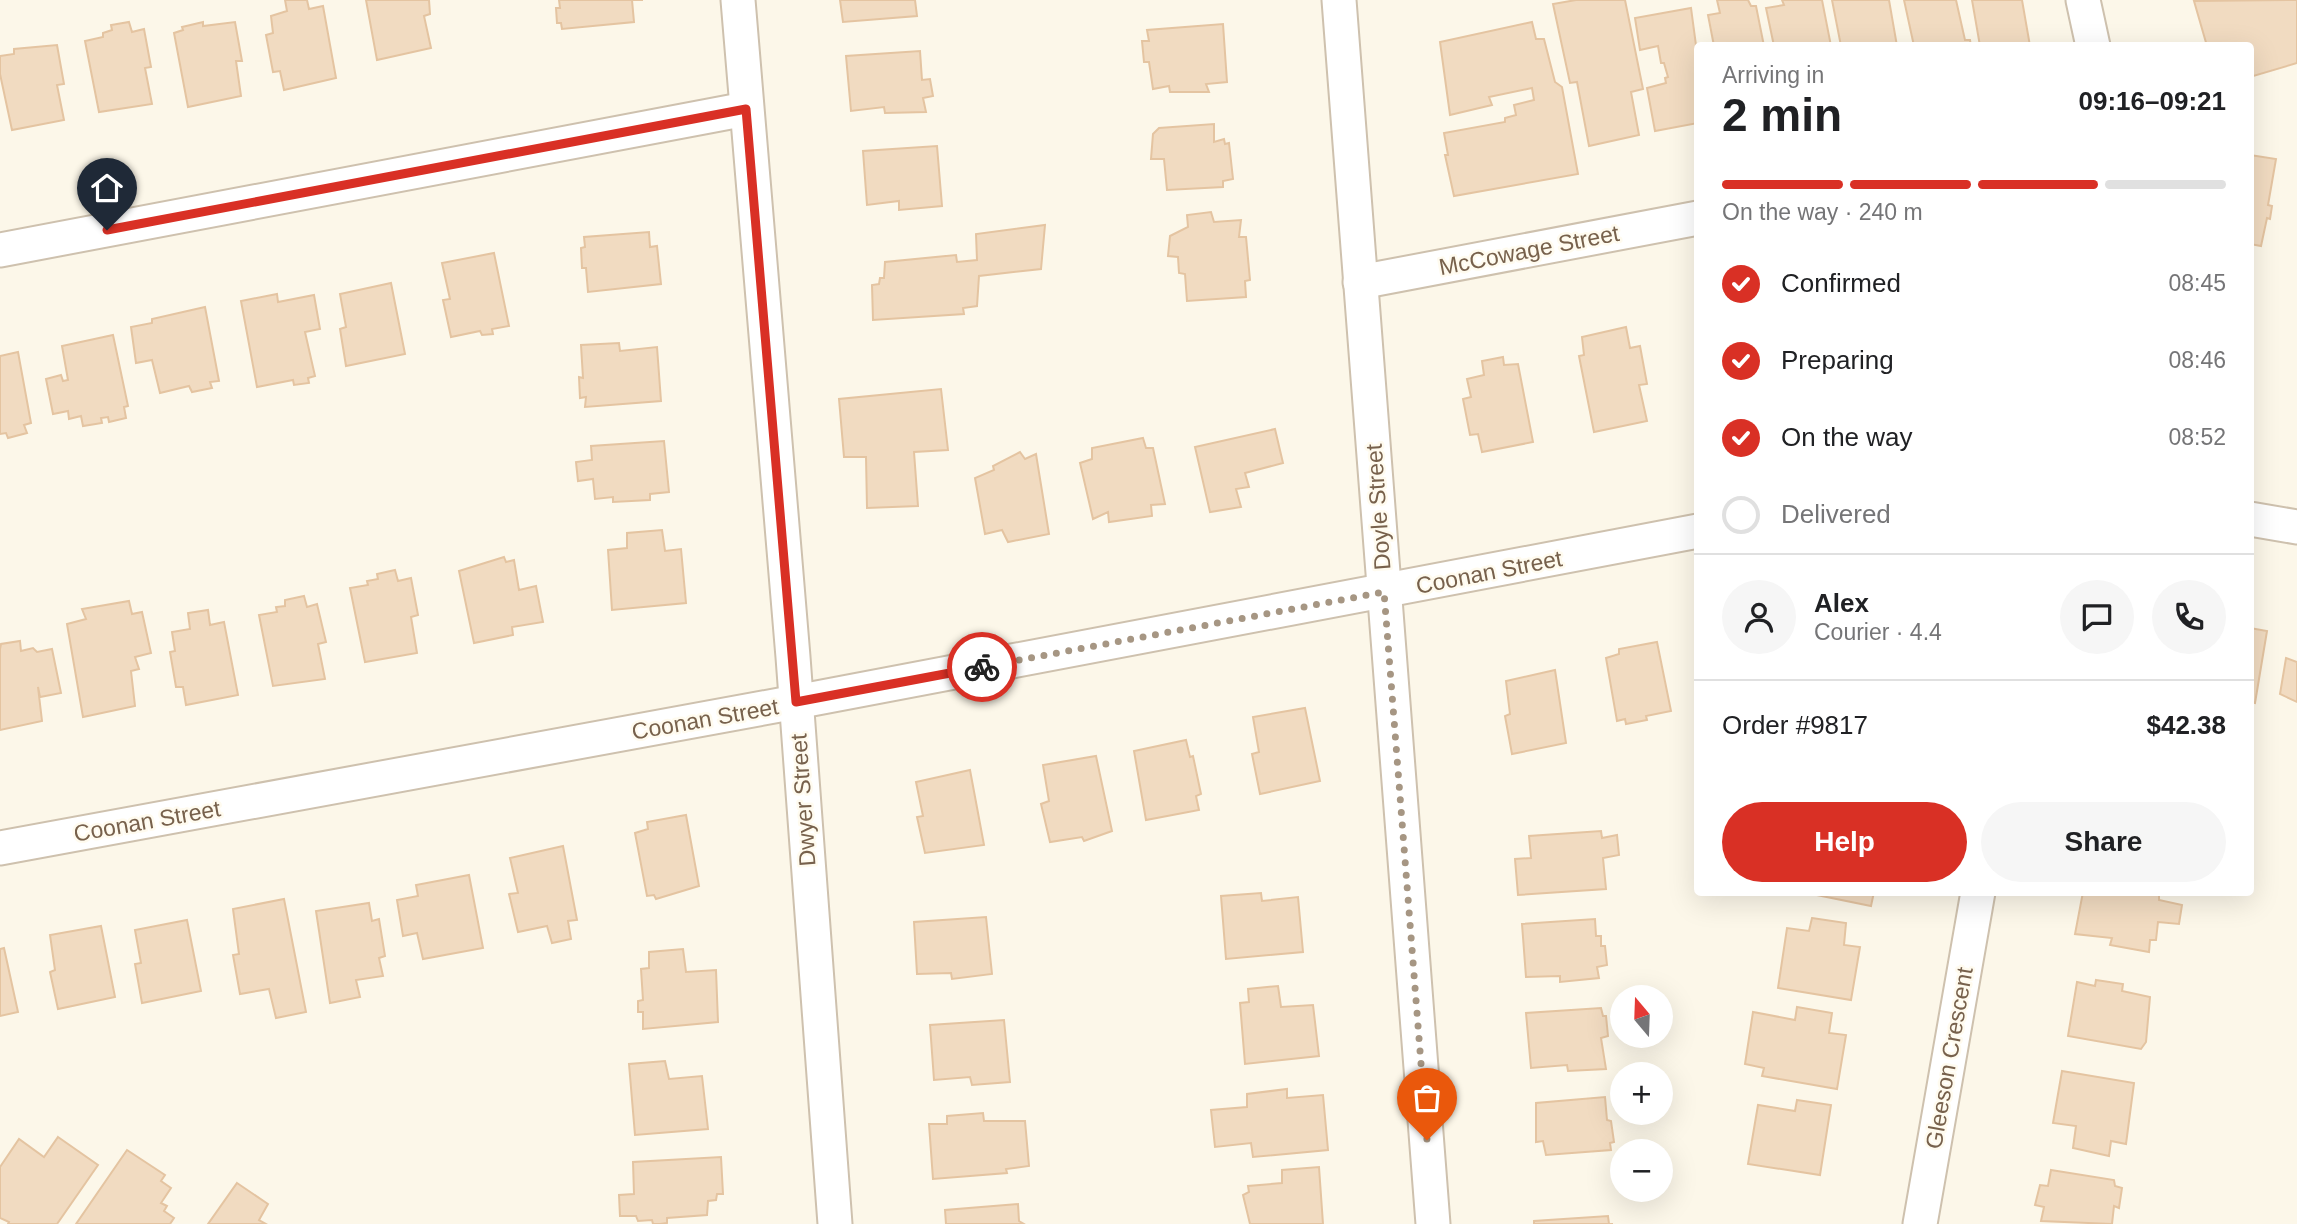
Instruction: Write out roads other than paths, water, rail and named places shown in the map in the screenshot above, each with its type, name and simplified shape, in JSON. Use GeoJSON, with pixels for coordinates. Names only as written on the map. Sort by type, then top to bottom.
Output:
{"type":"FeatureCollection","features":[{"type":"Feature","properties":{"kind":"street","name":"Dwyer Street"},"geometry":{"type":"LineString","coordinates":[[738,0],[796,702],[835,1224]]}},
{"type":"Feature","properties":{"kind":"street","name":"Doyle Street"},"geometry":{"type":"LineString","coordinates":[[1339,0],[1433,1224]]}},
{"type":"Feature","properties":{"kind":"street"},"geometry":{"type":"LineString","coordinates":[[2083,0],[2092,42]]}},
{"type":"Feature","properties":{"kind":"street"},"geometry":{"type":"LineString","coordinates":[[0,250],[746,109]]}},
{"type":"Feature","properties":{"kind":"street","name":"McCowage Street"},"geometry":{"type":"LineString","coordinates":[[1360,282],[1694,219]]}},
{"type":"Feature","properties":{"kind":"street"},"geometry":{"type":"LineString","coordinates":[[2254,520],[2297,527]]}},
{"type":"Feature","properties":{"kind":"street","name":"Coonan Street"},"geometry":{"type":"LineString","coordinates":[[0,848],[796,702],[1694,532]]}},
{"type":"Feature","properties":{"kind":"street","name":"Gleeson Crescent"},"geometry":{"type":"LineString","coordinates":[[1920,1224],[1977,896]]}}]}
